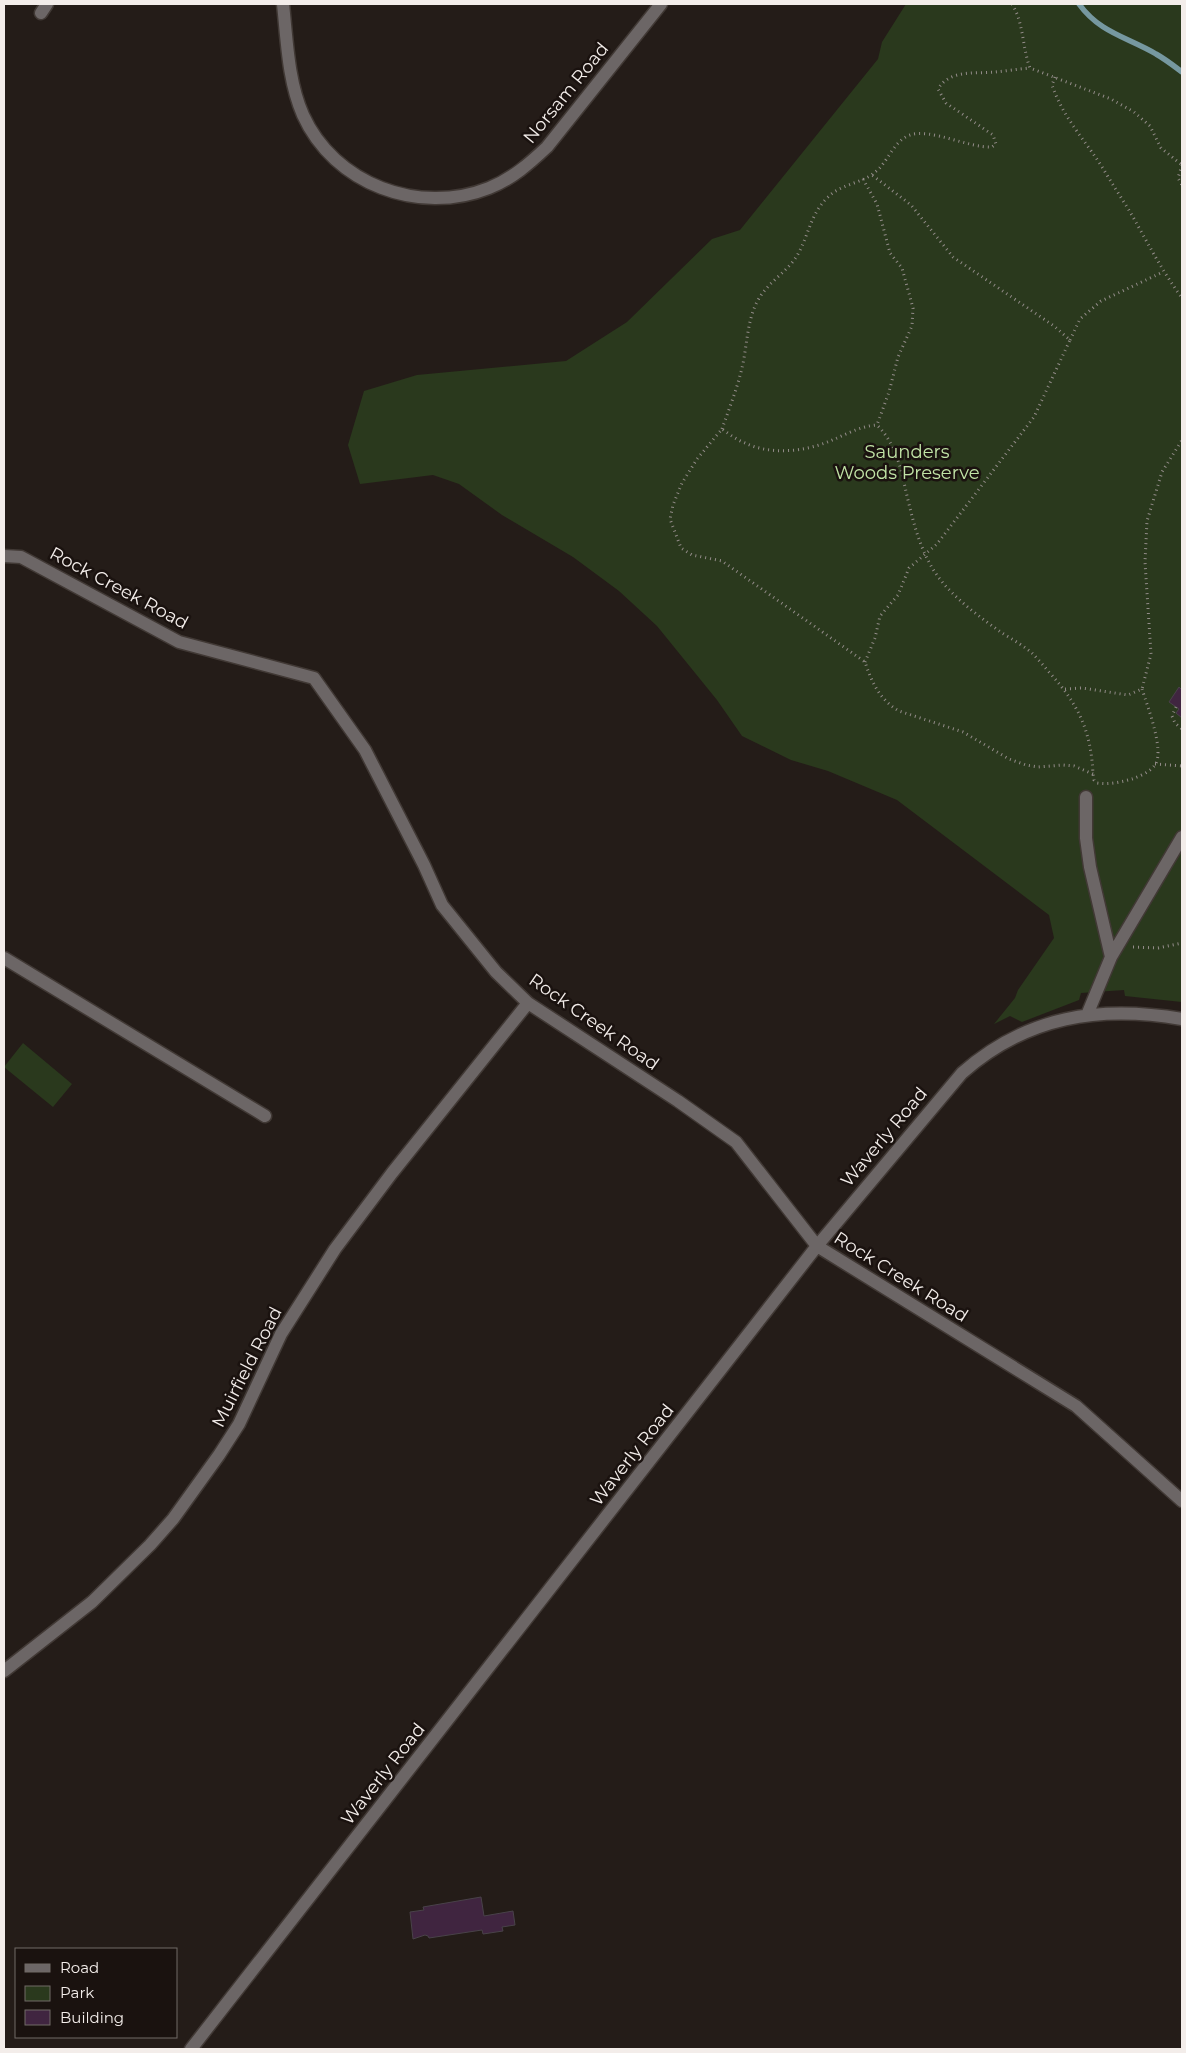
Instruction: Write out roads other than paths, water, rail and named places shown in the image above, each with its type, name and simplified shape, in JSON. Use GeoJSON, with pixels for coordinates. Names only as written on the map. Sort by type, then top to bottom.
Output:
{"type":"FeatureCollection","features":[{"type":"Feature","properties":{"kind":"street","name":"Norsam Road"},"geometry":{"type":"LineString","coordinates":[[283,4],[294,89],[303,115],[329,155],[351,172],[372,184],[396,193],[427,198],[468,194],[489,188],[509,178],[529,164],[548,146],[661,4]]}},
{"type":"Feature","properties":{"kind":"street","name":"Rock Creek Road"},"geometry":{"type":"LineString","coordinates":[[4,556],[21,557],[179,642],[314,678],[365,750],[442,905],[496,972],[528,1003],[678,1101],[736,1142],[817,1246],[1076,1406],[1182,1501]]}},
{"type":"Feature","properties":{"kind":"street"},"geometry":{"type":"LineString","coordinates":[[1086,797],[1086,838],[1090,867],[1114,952]]}},
{"type":"Feature","properties":{"kind":"street"},"geometry":{"type":"LineString","coordinates":[[1087,1015],[1114,952],[1182,838]]}},
{"type":"Feature","properties":{"kind":"street"},"geometry":{"type":"LineString","coordinates":[[4,958],[264,1116]]}},
{"type":"Feature","properties":{"kind":"street","name":"Muirfield Road"},"geometry":{"type":"LineString","coordinates":[[4,1671],[92,1602],[150,1545],[173,1519],[239,1424],[281,1334],[335,1249],[392,1173],[528,1003]]}},
{"type":"Feature","properties":{"kind":"street","name":"Waverly Road"},"geometry":{"type":"LineString","coordinates":[[191,2049],[817,1246],[946,1090],[981,1056],[1010,1039],[1046,1023],[1087,1015],[1139,1014],[1182,1018]]}},
{"type":"Feature","properties":{"kind":"waterway"},"geometry":{"type":"LineString","coordinates":[[1079,4],[1096,22],[1114,34],[1156,54],[1182,72]]}},
{"type":"Feature","properties":{"kind":"park label","name":"Saunders Woods Preserve"},"geometry":{"type":"Point","coordinates":[907,462]}}]}
